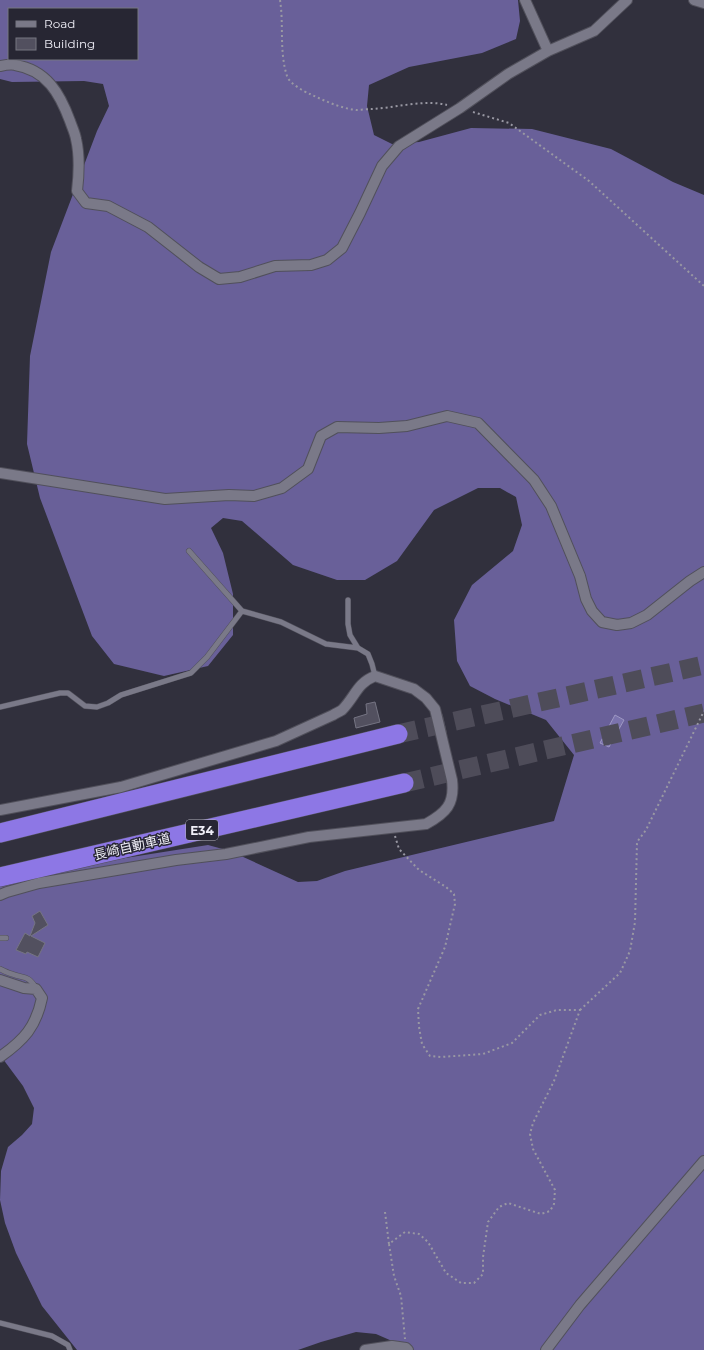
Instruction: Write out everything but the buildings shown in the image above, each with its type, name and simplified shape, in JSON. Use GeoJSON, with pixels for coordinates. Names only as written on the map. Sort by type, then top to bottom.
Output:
{"type":"FeatureCollection","features":[{"type":"Feature","properties":{"kind":"highway"},"geometry":{"type":"LineString","coordinates":[[0,833],[398,734]]}},
{"type":"Feature","properties":{"kind":"highway","name":"長崎自動車道"},"geometry":{"type":"LineString","coordinates":[[0,877],[404,783]]}},
{"type":"Feature","properties":{"kind":"street"},"geometry":{"type":"LineString","coordinates":[[525,0],[548,51]]}},
{"type":"Feature","properties":{"kind":"street"},"geometry":{"type":"LineString","coordinates":[[0,66],[14,65],[28,69],[41,76],[51,84],[62,102],[76,139],[80,172],[77,191],[86,203],[108,206],[148,227],[199,267],[219,279],[240,277],[275,266],[311,265],[327,260],[342,248],[382,166],[399,146],[460,108],[508,74],[548,51],[594,31],[628,0]]}},
{"type":"Feature","properties":{"kind":"street"},"geometry":{"type":"LineString","coordinates":[[694,0],[704,3]]}},
{"type":"Feature","properties":{"kind":"street"},"geometry":{"type":"LineString","coordinates":[[0,473],[165,499],[229,495],[254,496],[282,488],[308,469],[321,436],[337,427],[379,428],[407,426],[448,416],[478,423],[534,480],[551,506],[580,576],[586,600],[592,611],[602,622],[617,624],[631,623],[647,615],[690,581],[704,572]]}},
{"type":"Feature","properties":{"kind":"street"},"geometry":{"type":"LineString","coordinates":[[0,810],[121,787],[276,741],[342,710],[360,685],[375,676],[414,689],[426,698],[435,709],[454,791],[446,811],[426,824],[309,837],[226,854],[176,860],[39,883],[0,895]]}},
{"type":"Feature","properties":{"kind":"street"},"geometry":{"type":"LineString","coordinates":[[0,980],[24,988],[36,989],[42,998],[40,1011],[27,1034],[17,1044],[0,1056]]}},
{"type":"Feature","properties":{"kind":"street"},"geometry":{"type":"LineString","coordinates":[[546,1350],[580,1305],[704,1162]]}},
{"type":"Feature","properties":{"kind":"street"},"geometry":{"type":"LineString","coordinates":[[366,1350],[392,1346],[407,1349]]}},
{"type":"Feature","properties":{"kind":"lane"},"geometry":{"type":"LineString","coordinates":[[190,551],[242,611],[281,622],[326,644],[358,648],[368,654],[375,676]]}},
{"type":"Feature","properties":{"kind":"lane"},"geometry":{"type":"LineString","coordinates":[[348,600],[348,624],[350,635],[358,648]]}},
{"type":"Feature","properties":{"kind":"lane"},"geometry":{"type":"LineString","coordinates":[[0,707],[60,693],[68,693],[85,706],[97,707],[108,703],[121,695],[191,673],[207,657],[242,611]]}},
{"type":"Feature","properties":{"kind":"lane"},"geometry":{"type":"LineString","coordinates":[[0,938],[6,938]]}},
{"type":"Feature","properties":{"kind":"lane"},"geometry":{"type":"LineString","coordinates":[[0,969],[13,975],[23,976],[31,981],[36,989]]}},
{"type":"Feature","properties":{"kind":"lane"},"geometry":{"type":"LineString","coordinates":[[0,1323],[52,1336],[68,1346],[70,1350]]}},
{"type":"Feature","properties":{"kind":"path"},"geometry":{"type":"LineString","coordinates":[[280,0],[283,60],[287,78],[301,90],[330,103],[357,110],[440,103],[509,123],[589,182],[704,286]]}},
{"type":"Feature","properties":{"kind":"path"},"geometry":{"type":"LineString","coordinates":[[388,1244],[405,1232],[419,1234],[428,1242],[446,1273],[461,1283],[474,1283],[483,1274],[483,1257],[488,1222],[499,1207],[508,1203],[541,1214],[550,1211],[554,1204],[555,1190],[533,1149],[530,1134],[533,1123],[554,1081],[580,1010],[620,973],[630,951],[635,922],[637,842],[649,823],[704,711]]}},
{"type":"Feature","properties":{"kind":"path"},"geometry":{"type":"LineString","coordinates":[[392,828],[399,849],[419,870],[446,887],[454,894],[455,904],[453,917],[445,947],[418,1009],[418,1028],[422,1044],[430,1056],[441,1058],[484,1054],[512,1043],[540,1015],[557,1010],[580,1010]]}},
{"type":"Feature","properties":{"kind":"path"},"geometry":{"type":"LineString","coordinates":[[385,1212],[388,1244],[394,1276],[401,1296],[407,1349]]}},
{"type":"Feature","properties":{"kind":"shaded area"},"geometry":{"type":"Polygon","coordinates":[[[0,0],[518,0],[520,21],[516,39],[482,53],[409,67],[369,85],[367,106],[374,135],[392,144],[419,142],[471,128],[532,129],[611,149],[673,182],[704,195],[704,1350],[399,1350],[392,1341],[376,1334],[356,1332],[298,1350],[77,1350],[42,1306],[16,1253],[5,1223],[0,1200],[1,1171],[8,1147],[32,1124],[34,1108],[23,1086],[0,1055],[0,887],[87,864],[208,845],[230,851],[298,882],[317,881],[345,871],[554,821],[574,755],[546,720],[495,699],[470,686],[457,661],[454,620],[472,585],[513,551],[522,525],[516,497],[500,488],[478,488],[434,510],[397,561],[365,580],[337,580],[293,565],[242,521],[223,518],[211,528],[223,553],[233,594],[233,635],[208,666],[164,676],[114,664],[92,636],[40,498],[27,444],[30,356],[51,252],[97,131],[109,106],[103,84],[84,81],[12,82],[0,79],[0,0]]]}},
{"type":"Feature","properties":{"kind":"shaded area"},"geometry":{"type":"Polygon","coordinates":[[[615,715],[624,720],[609,747],[600,743],[615,715]]]}},
{"type":"Feature","properties":{"kind":"tunnel"},"geometry":{"type":"LineString","coordinates":[[398,734],[704,665]]}},
{"type":"Feature","properties":{"kind":"tunnel"},"geometry":{"type":"LineString","coordinates":[[404,783],[704,713]]}}]}
